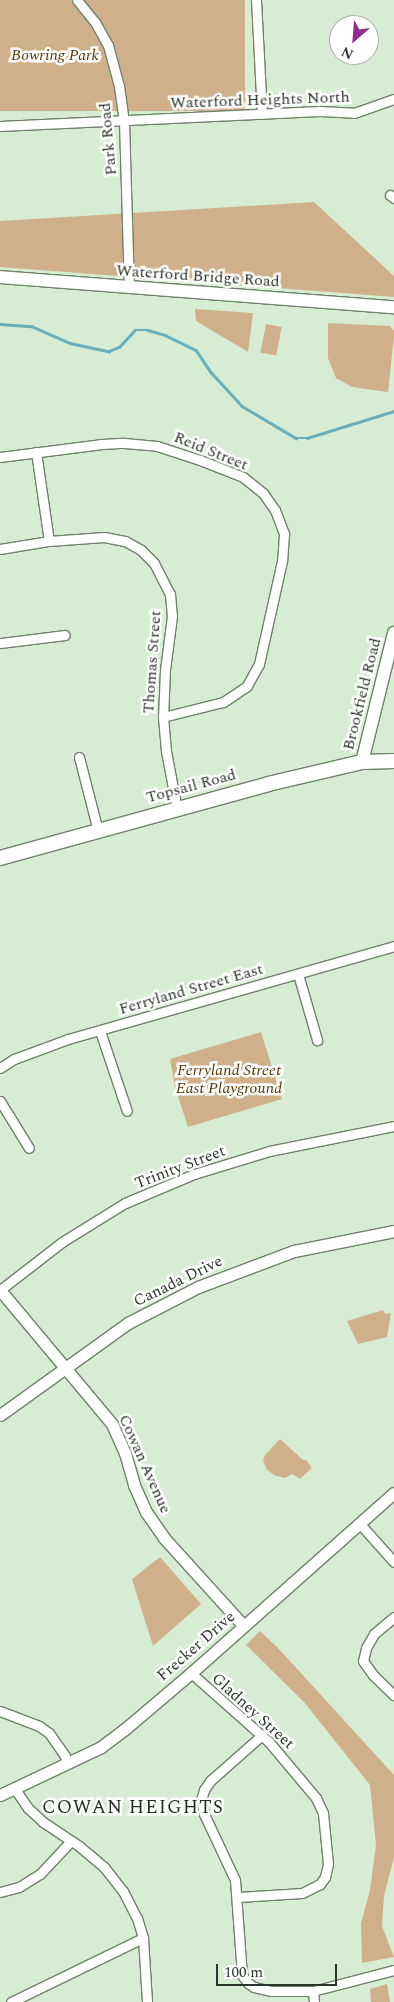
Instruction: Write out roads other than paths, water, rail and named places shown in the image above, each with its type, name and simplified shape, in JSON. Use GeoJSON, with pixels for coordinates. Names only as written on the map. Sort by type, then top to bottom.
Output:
{"type":"FeatureCollection","features":[{"type":"Feature","properties":{"kind":"main road","name":"Waterford Bridge Road"},"geometry":{"type":"LineString","coordinates":[[0,277],[394,307]]}},
{"type":"Feature","properties":{"kind":"main road","name":"Brookfield Road"},"geometry":{"type":"LineString","coordinates":[[362,762],[394,633]]}},
{"type":"Feature","properties":{"kind":"main road","name":"Topsail Road"},"geometry":{"type":"LineString","coordinates":[[0,858],[268,784],[362,762],[394,760]]}},
{"type":"Feature","properties":{"kind":"street","name":"Park Road"},"geometry":{"type":"LineString","coordinates":[[77,0],[95,22],[113,58],[124,121],[129,287]]}},
{"type":"Feature","properties":{"kind":"street"},"geometry":{"type":"LineString","coordinates":[[256,0],[262,114]]}},
{"type":"Feature","properties":{"kind":"street","name":"Waterford Heights North"},"geometry":{"type":"LineString","coordinates":[[0,126],[262,114],[354,113],[394,99]]}},
{"type":"Feature","properties":{"kind":"street","name":"Reid Street"},"geometry":{"type":"LineString","coordinates":[[0,457],[124,443],[157,446],[243,477],[263,493],[275,510],[284,534],[282,561],[260,664],[247,686],[223,702],[162,717]]}},
{"type":"Feature","properties":{"kind":"street"},"geometry":{"type":"LineString","coordinates":[[36,452],[49,541]]}},
{"type":"Feature","properties":{"kind":"street","name":"Thomas Street"},"geometry":{"type":"LineString","coordinates":[[0,549],[49,541],[104,537],[125,541],[141,550],[154,563],[170,594],[172,616],[165,670],[162,717],[166,751],[177,809]]}},
{"type":"Feature","properties":{"kind":"street"},"geometry":{"type":"LineString","coordinates":[[0,643],[65,635]]}},
{"type":"Feature","properties":{"kind":"street"},"geometry":{"type":"LineString","coordinates":[[79,757],[98,831]]}},
{"type":"Feature","properties":{"kind":"street","name":"Ferryland Street East"},"geometry":{"type":"LineString","coordinates":[[0,1068],[14,1060],[68,1039],[394,946]]}},
{"type":"Feature","properties":{"kind":"street"},"geometry":{"type":"LineString","coordinates":[[298,974],[317,1040]]}},
{"type":"Feature","properties":{"kind":"street"},"geometry":{"type":"LineString","coordinates":[[100,1031],[127,1111]]}},
{"type":"Feature","properties":{"kind":"street"},"geometry":{"type":"LineString","coordinates":[[0,1101],[29,1148]]}},
{"type":"Feature","properties":{"kind":"street","name":"Trinity Street"},"geometry":{"type":"LineString","coordinates":[[0,1290],[62,1242],[126,1203],[194,1174],[269,1151],[394,1126]]}},
{"type":"Feature","properties":{"kind":"street","name":"Canada Drive"},"geometry":{"type":"LineString","coordinates":[[0,1415],[64,1367],[145,1313],[212,1281],[294,1251],[394,1231]]}},
{"type":"Feature","properties":{"kind":"street","name":"Cowan Avenue"},"geometry":{"type":"LineString","coordinates":[[0,1290],[112,1424],[125,1453],[134,1485],[146,1512],[164,1538],[243,1625]]}},
{"type":"Feature","properties":{"kind":"street","name":"Frecker Drive"},"geometry":{"type":"LineString","coordinates":[[0,1795],[101,1747],[191,1673],[394,1493]]}},
{"type":"Feature","properties":{"kind":"street"},"geometry":{"type":"LineString","coordinates":[[360,1524],[394,1562]]}},
{"type":"Feature","properties":{"kind":"street"},"geometry":{"type":"LineString","coordinates":[[394,1617],[374,1634],[366,1648],[363,1661],[373,1675],[394,1695]]}},
{"type":"Feature","properties":{"kind":"street","name":"Gladney Street"},"geometry":{"type":"LineString","coordinates":[[191,1673],[262,1735],[319,1803],[324,1818],[327,1868],[322,1881],[307,1892],[238,1897]]}},
{"type":"Feature","properties":{"kind":"street"},"geometry":{"type":"LineString","coordinates":[[0,1712],[38,1726],[49,1733],[65,1756],[67,1763]]}},
{"type":"Feature","properties":{"kind":"street"},"geometry":{"type":"LineString","coordinates":[[262,1735],[210,1781],[204,1790],[201,1800],[204,1814],[233,1872],[238,1897],[242,1975],[248,1984],[254,1987],[272,1991],[313,1991],[394,1970]]}},
{"type":"Feature","properties":{"kind":"street"},"geometry":{"type":"LineString","coordinates":[[15,1789],[28,1808],[43,1822],[71,1840],[104,1867],[123,1891],[137,1918],[143,1938],[148,2002]]}},
{"type":"Feature","properties":{"kind":"street"},"geometry":{"type":"LineString","coordinates":[[0,1892],[19,1887],[40,1874],[71,1840]]}},
{"type":"Feature","properties":{"kind":"street"},"geometry":{"type":"LineString","coordinates":[[11,2002],[30,1998],[143,1938]]}},
{"type":"Feature","properties":{"kind":"street"},"geometry":{"type":"LineString","coordinates":[[313,1991],[314,2002]]}},
{"type":"Feature","properties":{"kind":"waterway"},"geometry":{"type":"LineString","coordinates":[[0,324],[31,326],[70,343],[109,351],[119,347],[135,330],[148,330],[165,335],[196,350],[211,372],[242,406],[296,438],[307,438],[394,411]]}},
{"type":"Feature","properties":{"kind":"district","name":"COWAN HEIGHTS"},"geometry":{"type":"Point","coordinates":[133,1808]}},
{"type":"Feature","properties":{"kind":"park label","name":"Bowring Park"},"geometry":{"type":"Point","coordinates":[55,55]}},
{"type":"Feature","properties":{"kind":"park label","name":"Ferryland Street East Playground"},"geometry":{"type":"Point","coordinates":[229,1079]}}]}
